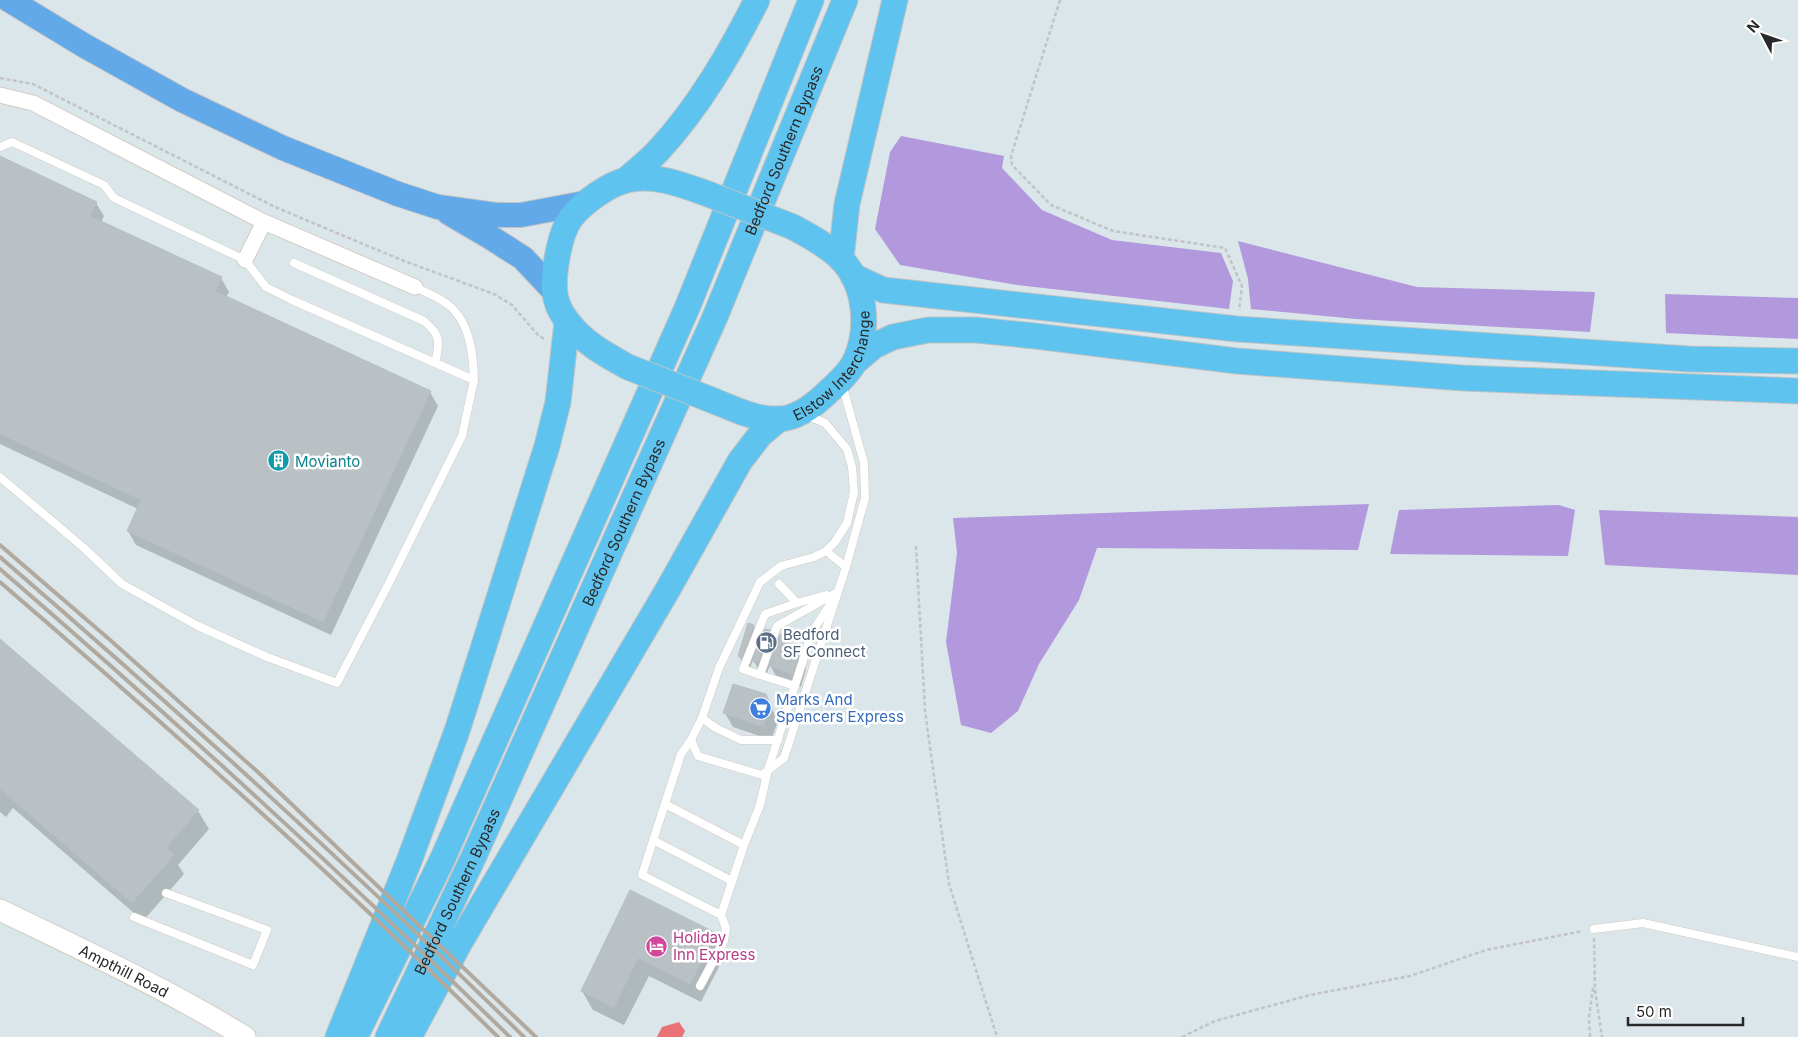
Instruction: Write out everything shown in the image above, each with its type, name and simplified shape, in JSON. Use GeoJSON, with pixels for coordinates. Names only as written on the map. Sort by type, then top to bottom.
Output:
{"type":"FeatureCollection","features":[{"type":"Feature","properties":{"kind":"highway"},"geometry":{"type":"LineString","coordinates":[[627,179],[658,151],[683,121],[711,82],[757,0]]}},
{"type":"Feature","properties":{"kind":"highway","name":"Bedford Southern Bypass"},"geometry":{"type":"LineString","coordinates":[[356,1037],[442,860],[687,308],[811,0]]}},
{"type":"Feature","properties":{"kind":"highway","name":"Bedford Southern Bypass"},"geometry":{"type":"LineString","coordinates":[[388,1037],[478,848],[715,317],[845,0]]}},
{"type":"Feature","properties":{"kind":"highway"},"geometry":{"type":"LineString","coordinates":[[895,0],[847,204],[847,267],[883,290],[1237,329],[1689,359],[1798,361]]}},
{"type":"Feature","properties":{"kind":"highway","name":"Elstow Interchange"},"geometry":{"type":"LineString","coordinates":[[654,178],[683,184],[793,227],[818,240],[847,267],[861,296],[864,319],[848,371],[823,398],[790,416],[751,415],[628,366],[597,350],[567,322],[556,301],[555,268],[561,241],[570,219],[586,203],[607,188],[627,179],[654,178]]}},
{"type":"Feature","properties":{"kind":"highway"},"geometry":{"type":"LineString","coordinates":[[338,1037],[409,861],[456,731],[547,446],[558,402],[567,322]]}},
{"type":"Feature","properties":{"kind":"highway"},"geometry":{"type":"LineString","coordinates":[[848,371],[874,346],[894,337],[928,330],[976,330],[1237,361],[1444,377],[1798,391]]}},
{"type":"Feature","properties":{"kind":"highway"},"geometry":{"type":"LineString","coordinates":[[409,1037],[459,944],[668,591],[740,461],[760,435],[790,416]]}},
{"type":"Feature","properties":{"kind":"main road"},"geometry":{"type":"LineString","coordinates":[[9,0],[109,60],[182,100],[283,148],[398,194],[438,207],[496,215],[521,215],[586,203]]}},
{"type":"Feature","properties":{"kind":"main road"},"geometry":{"type":"LineString","coordinates":[[438,207],[523,258],[555,292]]}},
{"type":"Feature","properties":{"kind":"main road","name":"Ampthill Road"},"geometry":{"type":"LineString","coordinates":[[0,910],[147,982],[245,1037]]}},
{"type":"Feature","properties":{"kind":"street"},"geometry":{"type":"LineString","coordinates":[[0,95],[33,103],[264,222],[415,287]]}},
{"type":"Feature","properties":{"kind":"street"},"geometry":{"type":"LineString","coordinates":[[245,260],[264,222]]}},
{"type":"Feature","properties":{"kind":"lane"},"geometry":{"type":"LineString","coordinates":[[0,147],[12,142],[104,185],[114,198],[245,260],[266,286],[292,300],[474,380]]}},
{"type":"Feature","properties":{"kind":"lane"},"geometry":{"type":"LineString","coordinates":[[294,263],[424,321],[436,332],[439,348],[435,363]]}},
{"type":"Feature","properties":{"kind":"lane"},"geometry":{"type":"LineString","coordinates":[[0,477],[84,548],[122,584],[198,626],[267,657],[337,683],[462,436],[474,380],[473,353],[464,325],[451,307],[415,287]]}},
{"type":"Feature","properties":{"kind":"lane"},"geometry":{"type":"LineString","coordinates":[[691,740],[698,756],[762,775],[784,758],[846,567],[865,498],[864,463],[848,371]]}},
{"type":"Feature","properties":{"kind":"lane"},"geometry":{"type":"LineString","coordinates":[[700,986],[724,941],[726,928],[720,915],[642,875],[681,754],[691,740],[702,718],[719,668],[760,582],[781,566],[814,557],[826,551],[835,542],[847,524],[854,492],[852,467],[847,448],[825,423],[790,416]]}},
{"type":"Feature","properties":{"kind":"lane"},"geometry":{"type":"LineString","coordinates":[[826,551],[846,567]]}},
{"type":"Feature","properties":{"kind":"lane"},"geometry":{"type":"LineString","coordinates":[[779,584],[798,603]]}},
{"type":"Feature","properties":{"kind":"lane"},"geometry":{"type":"LineString","coordinates":[[795,686],[743,669],[765,614],[838,592]]}},
{"type":"Feature","properties":{"kind":"lane"},"geometry":{"type":"LineString","coordinates":[[760,675],[777,626],[838,592]]}},
{"type":"Feature","properties":{"kind":"lane"},"geometry":{"type":"LineString","coordinates":[[720,915],[760,805],[768,770],[812,632],[838,592]]}},
{"type":"Feature","properties":{"kind":"lane"},"geometry":{"type":"LineString","coordinates":[[702,718],[716,728],[741,740],[778,740]]}},
{"type":"Feature","properties":{"kind":"lane"},"geometry":{"type":"LineString","coordinates":[[665,804],[744,845]]}},
{"type":"Feature","properties":{"kind":"lane"},"geometry":{"type":"LineString","coordinates":[[653,840],[732,881]]}},
{"type":"Feature","properties":{"kind":"lane"},"geometry":{"type":"LineString","coordinates":[[134,918],[253,965],[267,930],[166,893]]}},
{"type":"Feature","properties":{"kind":"lane"},"geometry":{"type":"LineString","coordinates":[[1594,929],[1643,923],[1798,957]]}},
{"type":"Feature","properties":{"kind":"path"},"geometry":{"type":"LineString","coordinates":[[1060,0],[1011,156],[1012,165],[1051,205],[1112,231],[1226,248],[1242,286],[1237,329]]}},
{"type":"Feature","properties":{"kind":"path"},"geometry":{"type":"LineString","coordinates":[[0,78],[33,84],[275,207],[404,261],[494,294],[512,305],[538,335]]}},
{"type":"Feature","properties":{"kind":"path"},"geometry":{"type":"LineString","coordinates":[[916,546],[925,711],[949,884],[997,1037]]}},
{"type":"Feature","properties":{"kind":"path"},"geometry":{"type":"LineString","coordinates":[[1182,1037],[1215,1021],[1310,995],[1410,976],[1486,950],[1594,929],[1595,990],[1602,1037]]}},
{"type":"Feature","properties":{"kind":"path"},"geometry":{"type":"LineString","coordinates":[[1590,1037],[1589,1017],[1594,976]]}},
{"type":"Feature","properties":{"kind":"shaded area"},"geometry":{"type":"Polygon","coordinates":[[[901,136],[1004,156],[1002,168],[1042,210],[1112,240],[1221,253],[1233,281],[1229,309],[1017,285],[900,265],[875,229],[890,152],[901,136]]]}},
{"type":"Feature","properties":{"kind":"shaded area"},"geometry":{"type":"Polygon","coordinates":[[[1238,241],[1417,287],[1595,292],[1590,332],[1356,319],[1251,309],[1248,279],[1238,241]]]}},
{"type":"Feature","properties":{"kind":"shaded area"},"geometry":{"type":"Polygon","coordinates":[[[1665,294],[1798,298],[1798,339],[1666,333],[1665,294]]]}},
{"type":"Feature","properties":{"kind":"shaded area"},"geometry":{"type":"Polygon","coordinates":[[[1369,504],[1358,550],[1097,548],[1079,600],[1039,664],[1018,711],[991,733],[961,725],[946,642],[957,553],[953,518],[1369,504]]]}},
{"type":"Feature","properties":{"kind":"shaded area"},"geometry":{"type":"Polygon","coordinates":[[[1559,505],[1575,510],[1568,556],[1390,554],[1399,510],[1559,505]]]}},
{"type":"Feature","properties":{"kind":"shaded area"},"geometry":{"type":"Polygon","coordinates":[[[1599,510],[1798,517],[1798,575],[1605,565],[1599,510]]]}},
{"type":"Feature","properties":{"kind":"shaded area"},"geometry":{"type":"Polygon","coordinates":[[[679,1022],[685,1031],[682,1037],[657,1037],[662,1027],[679,1022]]]}},
{"type":"Feature","properties":{"kind":"building"},"geometry":{"type":"Polygon","coordinates":[[[0,156],[97,202],[90,216],[222,277],[215,291],[431,391],[323,622],[127,531],[141,500],[0,434],[0,156]]]}},
{"type":"Feature","properties":{"kind":"building"},"geometry":{"type":"Polygon","coordinates":[[[748,623],[754,625],[742,658],[738,656],[748,623]]]}},
{"type":"Feature","properties":{"kind":"building"},"geometry":{"type":"Polygon","coordinates":[[[765,629],[770,630],[758,663],[752,661],[765,629]]]}},
{"type":"Feature","properties":{"kind":"building"},"geometry":{"type":"Polygon","coordinates":[[[780,634],[787,636],[783,649],[799,654],[793,674],[769,666],[780,634]]]}},
{"type":"Feature","properties":{"kind":"building"},"geometry":{"type":"Polygon","coordinates":[[[0,639],[199,810],[166,848],[174,855],[132,903],[0,789],[0,639]]]}},
{"type":"Feature","properties":{"kind":"building"},"geometry":{"type":"Polygon","coordinates":[[[733,684],[766,694],[771,706],[763,727],[723,713],[733,684]]]}},
{"type":"Feature","properties":{"kind":"building","name":"Holiday Inn Express"},"geometry":{"type":"Polygon","coordinates":[[[630,890],[716,933],[690,984],[638,958],[614,1008],[581,991],[630,890]]]}},
{"type":"Feature","properties":{"kind":"railway"},"geometry":{"type":"LineString","coordinates":[[0,545],[109,639],[260,774],[536,1037]]}},
{"type":"Feature","properties":{"kind":"railway"},"geometry":{"type":"LineString","coordinates":[[0,557],[266,793],[524,1037]]}},
{"type":"Feature","properties":{"kind":"railway"},"geometry":{"type":"LineString","coordinates":[[0,569],[259,799],[510,1037]]}},
{"type":"Feature","properties":{"kind":"railway"},"geometry":{"type":"LineString","coordinates":[[0,582],[253,805],[377,920],[498,1037]]}},
{"type":"Feature","properties":{"kind":"place","name":"Movianto"},"geometry":{"type":"Point","coordinates":[279,461]}},
{"type":"Feature","properties":{"kind":"place","name":"Bedford SF Connect"},"geometry":{"type":"Point","coordinates":[767,643]}},
{"type":"Feature","properties":{"kind":"place","name":"Marks And Spencers Express"},"geometry":{"type":"Point","coordinates":[760,708]}},
{"type":"Feature","properties":{"kind":"place","name":"Holiday Inn Express"},"geometry":{"type":"Point","coordinates":[657,946]}}]}
